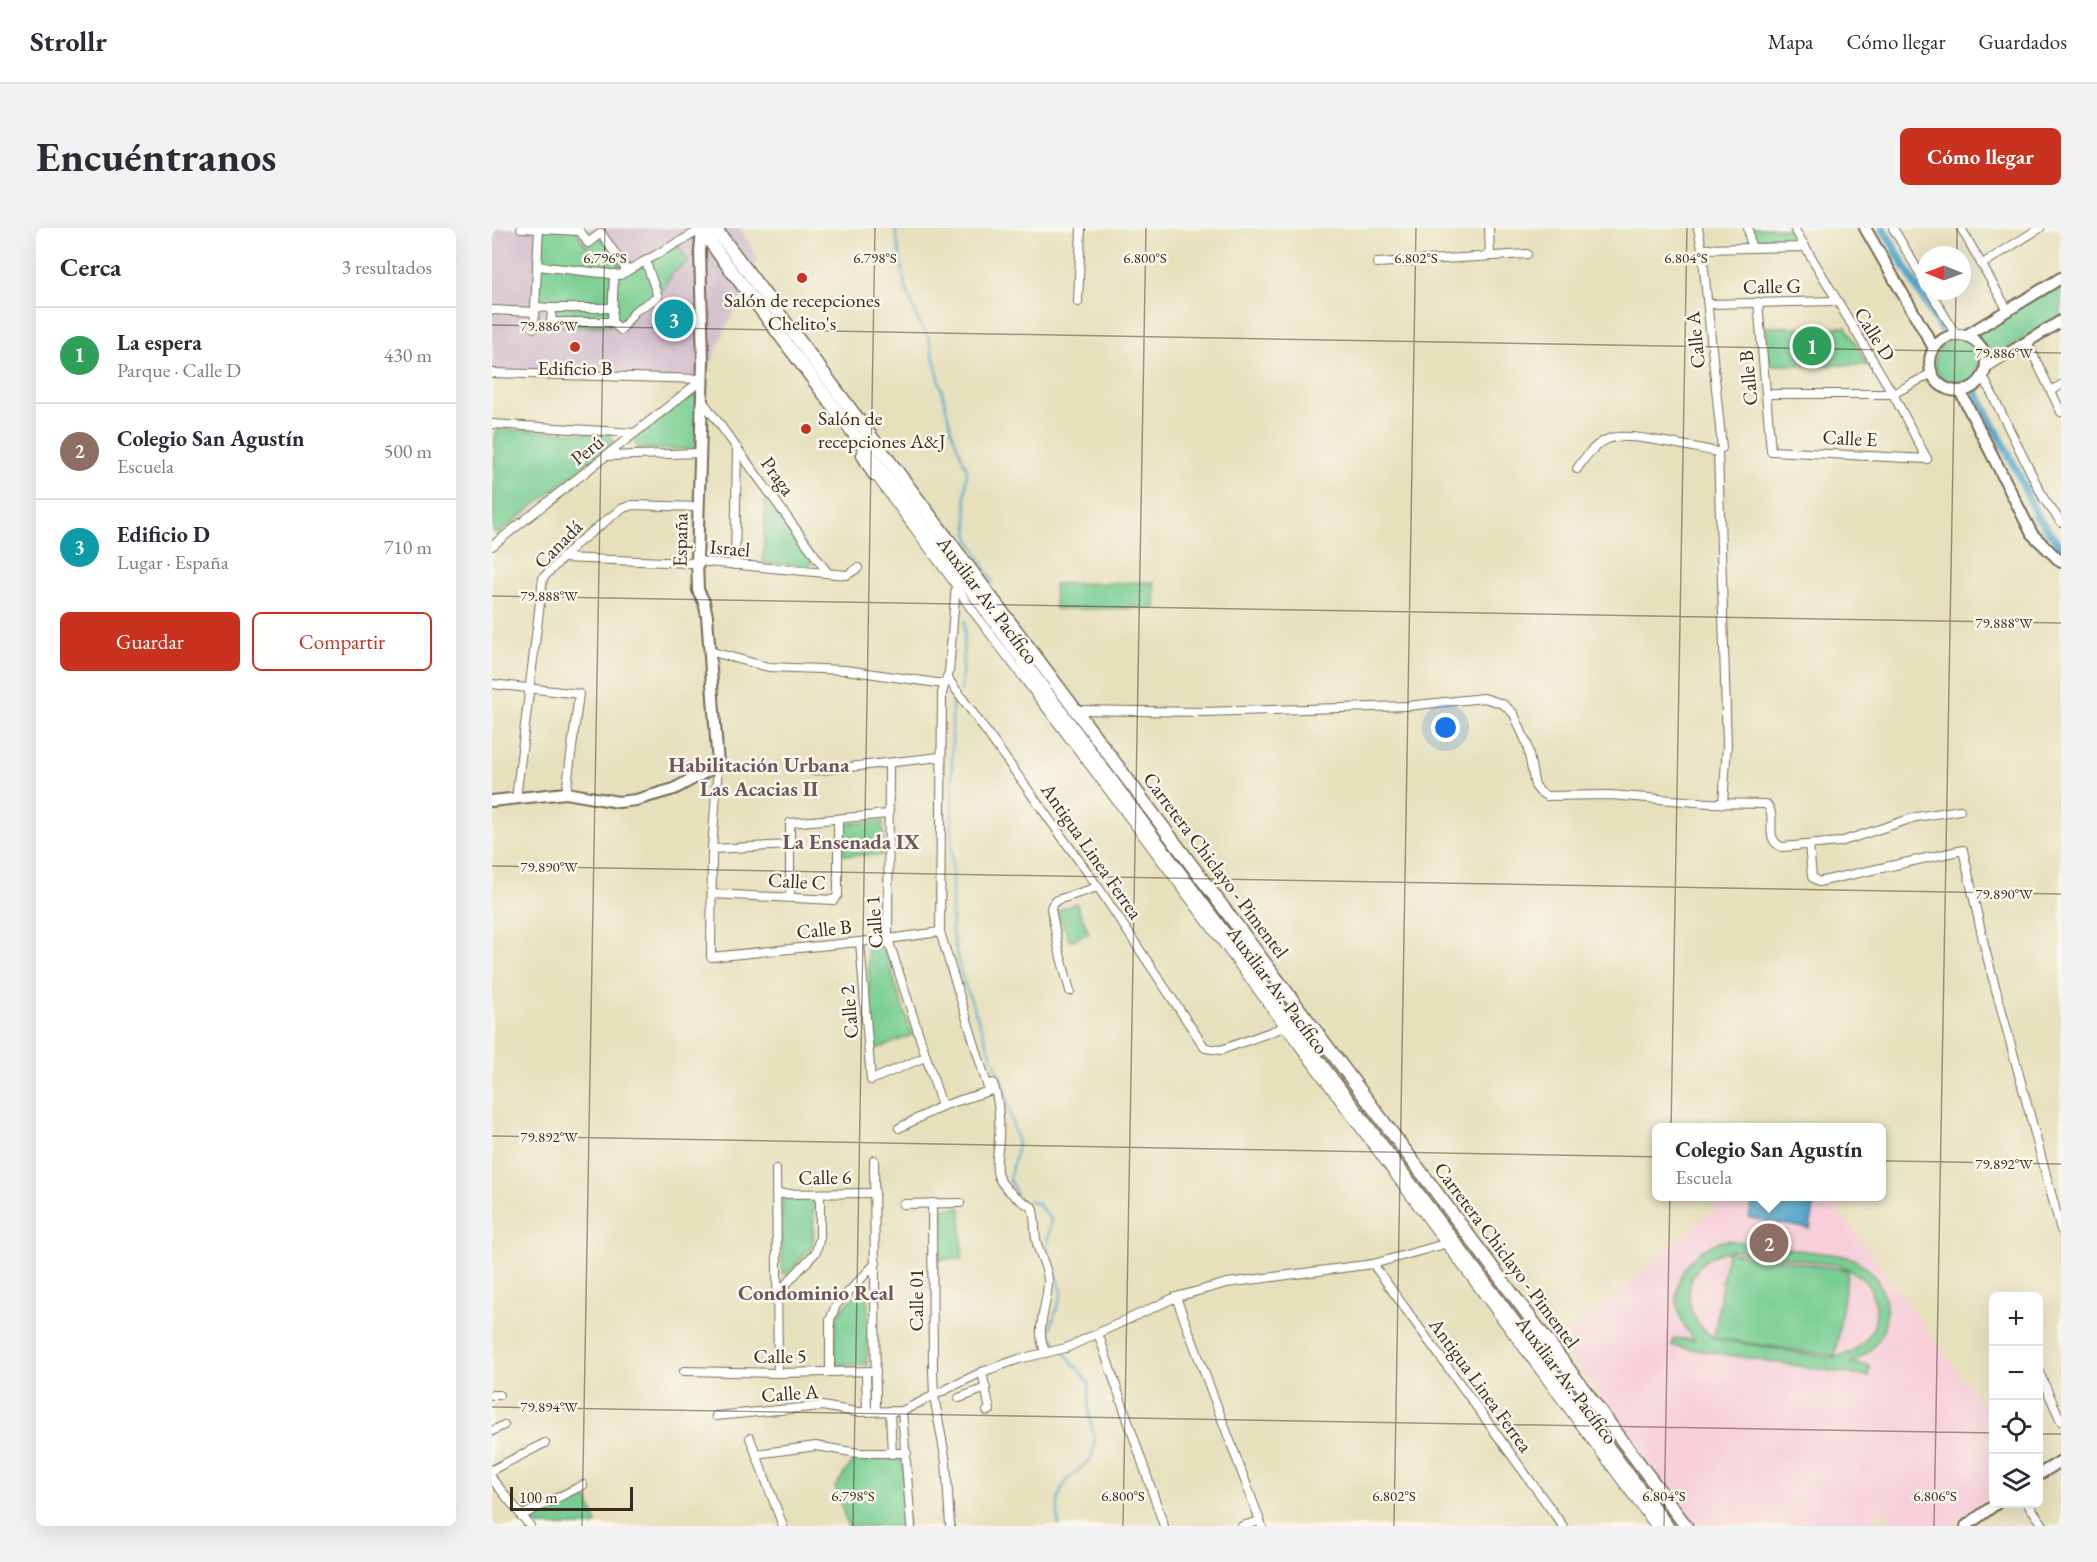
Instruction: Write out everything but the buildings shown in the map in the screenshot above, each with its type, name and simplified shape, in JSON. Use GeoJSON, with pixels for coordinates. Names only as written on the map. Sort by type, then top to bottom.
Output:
{"type":"FeatureCollection","features":[{"type":"Feature","properties":{"kind":"main road","name":"Carretera Chiclayo - Pimentel"},"geometry":{"type":"LineString","coordinates":[[701,228],[957,571],[1288,1026],[1450,1242],[1541,1356],[1667,1526]]}},
{"type":"Feature","properties":{"kind":"main road","name":"Carretera Chiclayo - Pimentel"},"geometry":{"type":"LineString","coordinates":[[715,228],[1686,1526]]}},
{"type":"Feature","properties":{"kind":"main road"},"geometry":{"type":"LineString","coordinates":[[835,408],[874,474]]}},
{"type":"Feature","properties":{"kind":"main road"},"geometry":{"type":"LineString","coordinates":[[1065,718],[1071,718],[1076,710]]}},
{"type":"Feature","properties":{"kind":"main road"},"geometry":{"type":"LineString","coordinates":[[1541,1356],[1543,1349],[1552,1346]]}},
{"type":"Feature","properties":{"kind":"street"},"geometry":{"type":"LineString","coordinates":[[521,228],[580,231],[588,243],[601,233],[627,271]]}},
{"type":"Feature","properties":{"kind":"street"},"geometry":{"type":"LineString","coordinates":[[534,328],[539,228]]}},
{"type":"Feature","properties":{"kind":"street"},"geometry":{"type":"LineString","coordinates":[[537,266],[620,275],[701,228]]}},
{"type":"Feature","properties":{"kind":"street","name":"España"},"geometry":{"type":"LineString","coordinates":[[701,228],[699,251],[703,379],[697,561],[698,590],[707,616],[718,765],[712,849],[711,957]]}},
{"type":"Feature","properties":{"kind":"street"},"geometry":{"type":"LineString","coordinates":[[1078,302],[1081,228]]}},
{"type":"Feature","properties":{"kind":"street"},"geometry":{"type":"LineString","coordinates":[[1489,228],[1490,256]]}},
{"type":"Feature","properties":{"kind":"street","name":"Calle A"},"geometry":{"type":"LineString","coordinates":[[1698,228],[1722,448]]}},
{"type":"Feature","properties":{"kind":"street"},"geometry":{"type":"LineString","coordinates":[[1748,228],[1751,248]]}},
{"type":"Feature","properties":{"kind":"street","name":"Calle D"},"geometry":{"type":"LineString","coordinates":[[1794,228],[1836,302],[1893,394],[1927,459]]}},
{"type":"Feature","properties":{"kind":"street"},"geometry":{"type":"LineString","coordinates":[[1865,228],[1934,348]]}},
{"type":"Feature","properties":{"kind":"street"},"geometry":{"type":"LineString","coordinates":[[1893,228],[1917,269]]}},
{"type":"Feature","properties":{"kind":"street"},"geometry":{"type":"LineString","coordinates":[[1960,228],[2007,309]]}},
{"type":"Feature","properties":{"kind":"street"},"geometry":{"type":"LineString","coordinates":[[1981,265],[2040,228]]}},
{"type":"Feature","properties":{"kind":"street"},"geometry":{"type":"LineString","coordinates":[[1702,249],[1805,247]]}},
{"type":"Feature","properties":{"kind":"street"},"geometry":{"type":"LineString","coordinates":[[1377,263],[1527,254]]}},
{"type":"Feature","properties":{"kind":"street"},"geometry":{"type":"LineString","coordinates":[[552,308],[551,321],[612,322],[621,330],[635,311],[658,297],[646,261]]}},
{"type":"Feature","properties":{"kind":"street"},"geometry":{"type":"LineString","coordinates":[[612,322],[614,274]]}},
{"type":"Feature","properties":{"kind":"street"},"geometry":{"type":"LineString","coordinates":[[2061,278],[1960,335],[1940,341],[1931,356],[1932,374],[1943,387],[1960,391],[1969,389],[1977,384],[1984,371],[2061,321]]}},
{"type":"Feature","properties":{"kind":"street"},"geometry":{"type":"LineString","coordinates":[[1936,300],[1960,335],[1979,344],[1983,351],[1984,371],[2043,499],[2061,522]]}},
{"type":"Feature","properties":{"kind":"street","name":"Calle B"},"geometry":{"type":"LineString","coordinates":[[1758,302],[1771,451]]}},
{"type":"Feature","properties":{"kind":"street","name":"Calle G"},"geometry":{"type":"LineString","coordinates":[[1708,304],[1836,302]]}},
{"type":"Feature","properties":{"kind":"street"},"geometry":{"type":"LineString","coordinates":[[586,308],[586,321]]}},
{"type":"Feature","properties":{"kind":"street"},"geometry":{"type":"LineString","coordinates":[[492,310],[613,308]]}},
{"type":"Feature","properties":{"kind":"street"},"geometry":{"type":"LineString","coordinates":[[2027,342],[2061,412]]}},
{"type":"Feature","properties":{"kind":"street"},"geometry":{"type":"LineString","coordinates":[[492,373],[703,379]]}},
{"type":"Feature","properties":{"kind":"street"},"geometry":{"type":"LineString","coordinates":[[1766,394],[1893,394],[1932,374]]}},
{"type":"Feature","properties":{"kind":"street","name":"Perú"},"geometry":{"type":"LineString","coordinates":[[492,546],[703,379]]}},
{"type":"Feature","properties":{"kind":"street"},"geometry":{"type":"LineString","coordinates":[[2051,391],[2061,385]]}},
{"type":"Feature","properties":{"kind":"street"},"geometry":{"type":"LineString","coordinates":[[1960,391],[2032,534],[2061,562]]}},
{"type":"Feature","properties":{"kind":"street","name":"Praga"},"geometry":{"type":"LineString","coordinates":[[702,400],[826,572]]}},
{"type":"Feature","properties":{"kind":"street"},"geometry":{"type":"LineString","coordinates":[[492,424],[635,433]]}},
{"type":"Feature","properties":{"kind":"street"},"geometry":{"type":"LineString","coordinates":[[1577,469],[1589,451],[1610,438],[1628,437],[1718,452],[1727,745],[1723,804]]}},
{"type":"Feature","properties":{"kind":"street"},"geometry":{"type":"LineString","coordinates":[[735,565],[737,448]]}},
{"type":"Feature","properties":{"kind":"street","name":"Calle E"},"geometry":{"type":"LineString","coordinates":[[1771,451],[1927,459]]}},
{"type":"Feature","properties":{"kind":"street"},"geometry":{"type":"LineString","coordinates":[[606,456],[700,453]]}},
{"type":"Feature","properties":{"kind":"street","name":"Auxiliar Av. Pacífico"},"geometry":{"type":"LineString","coordinates":[[874,474],[967,603],[1288,1026]]}},
{"type":"Feature","properties":{"kind":"street","name":"Canadá"},"geometry":{"type":"LineString","coordinates":[[516,799],[543,578],[562,558],[621,509],[632,505],[699,507]]}},
{"type":"Feature","properties":{"kind":"street","name":"Israel"},"geometry":{"type":"LineString","coordinates":[[562,558],[691,563],[697,561],[848,575],[858,568]]}},
{"type":"Feature","properties":{"kind":"street"},"geometry":{"type":"LineString","coordinates":[[899,1128],[942,1106],[989,1090],[940,932],[940,757],[945,680],[957,571]]}},
{"type":"Feature","properties":{"kind":"street"},"geometry":{"type":"LineString","coordinates":[[710,651],[768,667],[846,670],[945,680]]}},
{"type":"Feature","properties":{"kind":"street","name":"Antigua Linea Ferrea"},"geometry":{"type":"LineString","coordinates":[[945,680],[1098,887],[1205,1048],[1221,1050],[1288,1026]]}},
{"type":"Feature","properties":{"kind":"street"},"geometry":{"type":"LineString","coordinates":[[492,684],[579,694],[566,793]]}},
{"type":"Feature","properties":{"kind":"street"},"geometry":{"type":"LineString","coordinates":[[1076,710],[1203,712],[1407,706],[1484,698],[1503,704],[1514,714],[1527,744],[1534,786],[1544,794],[1610,795],[1723,804],[1766,804],[1770,809],[1772,839],[1782,847],[1848,840],[1916,817],[1960,810]]}},
{"type":"Feature","properties":{"kind":"street"},"geometry":{"type":"LineString","coordinates":[[813,771],[940,757]]}},
{"type":"Feature","properties":{"kind":"street","name":"Calle 1"},"geometry":{"type":"LineString","coordinates":[[889,764],[888,939],[942,1106]]}},
{"type":"Feature","properties":{"kind":"street"},"geometry":{"type":"LineString","coordinates":[[492,801],[566,793],[618,802],[636,800],[674,789],[718,765]]}},
{"type":"Feature","properties":{"kind":"street"},"geometry":{"type":"LineString","coordinates":[[790,898],[790,823],[888,814]]}},
{"type":"Feature","properties":{"kind":"street","name":"Calle C"},"geometry":{"type":"LineString","coordinates":[[712,894],[834,900],[837,898],[838,819]]}},
{"type":"Feature","properties":{"kind":"street"},"geometry":{"type":"LineString","coordinates":[[712,849],[790,845]]}},
{"type":"Feature","properties":{"kind":"street"},"geometry":{"type":"LineString","coordinates":[[1809,845],[1812,877],[1818,882],[1963,849],[1991,972],[2061,1230]]}},
{"type":"Feature","properties":{"kind":"street"},"geometry":{"type":"LineString","coordinates":[[1070,991],[1059,950],[1052,904],[1057,900],[1098,887]]}},
{"type":"Feature","properties":{"kind":"street","name":"Calle B"},"geometry":{"type":"LineString","coordinates":[[711,957],[940,932]]}},
{"type":"Feature","properties":{"kind":"street","name":"Calle 2"},"geometry":{"type":"LineString","coordinates":[[860,942],[871,1080],[925,1057]]}},
{"type":"Feature","properties":{"kind":"street"},"geometry":{"type":"LineString","coordinates":[[993,1083],[998,1096],[999,1110],[996,1165],[998,1175],[1018,1199],[1032,1207],[1036,1217],[1036,1239],[1048,1276],[1041,1338],[1042,1346],[1050,1352]]}},
{"type":"Feature","properties":{"kind":"street"},"geometry":{"type":"LineString","coordinates":[[873,1160],[876,1411]]}},
{"type":"Feature","properties":{"kind":"street"},"geometry":{"type":"LineString","coordinates":[[776,1169],[778,1373]]}},
{"type":"Feature","properties":{"kind":"street","name":"Calle 6"},"geometry":{"type":"LineString","coordinates":[[776,1194],[874,1193]]}},
{"type":"Feature","properties":{"kind":"street"},"geometry":{"type":"LineString","coordinates":[[776,1295],[816,1252],[820,1237],[820,1194]]}},
{"type":"Feature","properties":{"kind":"street","name":"Calle 01"},"geometry":{"type":"LineString","coordinates":[[932,1203],[934,1396],[946,1456],[950,1526]]}},
{"type":"Feature","properties":{"kind":"street"},"geometry":{"type":"LineString","coordinates":[[903,1204],[960,1203]]}},
{"type":"Feature","properties":{"kind":"street"},"geometry":{"type":"LineString","coordinates":[[912,1526],[902,1411],[982,1372],[1019,1359],[1066,1348],[1176,1297],[1227,1283],[1373,1264],[1450,1242]]}},
{"type":"Feature","properties":{"kind":"street","name":"Auxiliar Av. Pacífico"},"geometry":{"type":"LineString","coordinates":[[1450,1242],[1655,1526]]}},
{"type":"Feature","properties":{"kind":"street"},"geometry":{"type":"LineString","coordinates":[[830,1372],[830,1320],[837,1305],[876,1263]]}},
{"type":"Feature","properties":{"kind":"street","name":"Antigua Linea Ferrea"},"geometry":{"type":"LineString","coordinates":[[1373,1264],[1563,1526]]}},
{"type":"Feature","properties":{"kind":"street"},"geometry":{"type":"LineString","coordinates":[[1176,1297],[1261,1523],[1242,1526]]}},
{"type":"Feature","properties":{"kind":"street"},"geometry":{"type":"LineString","coordinates":[[1098,1333],[1164,1526]]}},
{"type":"Feature","properties":{"kind":"street","name":"Calle 5"},"geometry":{"type":"LineString","coordinates":[[684,1371],[778,1373],[876,1371]]}},
{"type":"Feature","properties":{"kind":"street"},"geometry":{"type":"LineString","coordinates":[[866,1372],[867,1412]]}},
{"type":"Feature","properties":{"kind":"street"},"geometry":{"type":"LineString","coordinates":[[982,1372],[990,1410],[987,1411]]}},
{"type":"Feature","properties":{"kind":"street"},"geometry":{"type":"LineString","coordinates":[[2043,1381],[2061,1421]]}},
{"type":"Feature","properties":{"kind":"street"},"geometry":{"type":"LineString","coordinates":[[959,1398],[986,1388]]}},
{"type":"Feature","properties":{"kind":"street","name":"Calle A"},"geometry":{"type":"LineString","coordinates":[[716,1416],[822,1406],[867,1412],[902,1411]]}},
{"type":"Feature","properties":{"kind":"street"},"geometry":{"type":"LineString","coordinates":[[890,1411],[892,1454]]}},
{"type":"Feature","properties":{"kind":"street"},"geometry":{"type":"LineString","coordinates":[[492,1431],[504,1425]]}},
{"type":"Feature","properties":{"kind":"street"},"geometry":{"type":"LineString","coordinates":[[750,1438],[783,1526]]}},
{"type":"Feature","properties":{"kind":"street"},"geometry":{"type":"LineString","coordinates":[[492,1470],[544,1443]]}},
{"type":"Feature","properties":{"kind":"street"},"geometry":{"type":"LineString","coordinates":[[756,1454],[816,1446],[858,1454],[907,1453]]}},
{"type":"Feature","properties":{"kind":"street"},"geometry":{"type":"LineString","coordinates":[[2043,1472],[2061,1461]]}},
{"type":"Feature","properties":{"kind":"street"},"geometry":{"type":"LineString","coordinates":[[492,1479],[530,1526]]}},
{"type":"Feature","properties":{"kind":"street"},"geometry":{"type":"LineString","coordinates":[[521,1516],[583,1485]]}},
{"type":"Feature","properties":{"kind":"street"},"geometry":{"type":"LineString","coordinates":[[1966,1526],[1989,1508]]}},
{"type":"Feature","properties":{"kind":"street"},"geometry":{"type":"LineString","coordinates":[[2031,1508],[2044,1526]]}},
{"type":"Feature","properties":{"kind":"shaded area"},"geometry":{"type":"Polygon","coordinates":[[[492,228],[740,228],[758,258],[703,379],[492,373],[492,228]]]}},
{"type":"Feature","properties":{"kind":"shaded area"},"geometry":{"type":"Polygon","coordinates":[[[1723,1201],[1832,1201],[1980,1402],[1989,1403],[1989,1497],[1950,1526],[1897,1526],[1886,1510],[1865,1526],[1697,1526],[1561,1343],[1723,1201]]]}},
{"type":"Feature","properties":{"kind":"green space"},"geometry":{"type":"Polygon","coordinates":[[[543,228],[574,228],[587,247],[601,237],[622,266],[612,272],[610,326],[551,327],[552,305],[538,304],[543,228]]]}},
{"type":"Feature","properties":{"kind":"green space"},"geometry":{"type":"Polygon","coordinates":[[[1752,228],[1790,228],[1796,237],[1795,241],[1790,244],[1758,244],[1752,228]]]}},
{"type":"Feature","properties":{"kind":"green space"},"geometry":{"type":"Polygon","coordinates":[[[676,241],[688,262],[673,273],[659,294],[638,305],[627,314],[620,327],[614,326],[615,274],[676,241]]]}},
{"type":"Feature","properties":{"kind":"green space"},"geometry":{"type":"Polygon","coordinates":[[[2061,283],[2061,316],[1989,359],[1985,346],[1974,335],[2061,283]]]}},
{"type":"Feature","properties":{"kind":"green space"},"geometry":{"type":"Polygon","coordinates":[[[1766,327],[1846,327],[1868,365],[1769,365],[1766,327]]]}},
{"type":"Feature","properties":{"kind":"green space"},"geometry":{"type":"Polygon","coordinates":[[[1957,340],[1966,341],[1973,346],[1978,353],[1978,371],[1973,378],[1966,383],[1957,384],[1948,383],[1941,378],[1936,371],[1935,362],[1936,353],[1941,346],[1948,341],[1957,340]]]}},
{"type":"Feature","properties":{"kind":"green space"},"geometry":{"type":"Polygon","coordinates":[[[693,393],[697,395],[697,446],[694,449],[638,449],[634,439],[693,393]]]}},
{"type":"Feature","properties":{"kind":"green space"},"geometry":{"type":"Polygon","coordinates":[[[499,429],[610,434],[614,442],[498,534],[493,531],[495,434],[499,429]]]}},
{"type":"Feature","properties":{"kind":"green space"},"geometry":{"type":"Polygon","coordinates":[[[766,494],[813,557],[810,568],[763,562],[766,494]]]}},
{"type":"Feature","properties":{"kind":"green space"},"geometry":{"type":"Polygon","coordinates":[[[1154,582],[1156,608],[1055,609],[1054,584],[1154,582]]]}},
{"type":"Feature","properties":{"kind":"green space"},"geometry":{"type":"Polygon","coordinates":[[[883,821],[884,855],[844,855],[844,824],[883,821]]]}},
{"type":"Feature","properties":{"kind":"green space"},"geometry":{"type":"Polygon","coordinates":[[[1076,903],[1089,933],[1070,941],[1057,911],[1076,903]]]}},
{"type":"Feature","properties":{"kind":"green space"},"geometry":{"type":"Polygon","coordinates":[[[883,945],[912,1035],[874,1050],[867,946],[883,945]]]}},
{"type":"Feature","properties":{"kind":"green space"},"geometry":{"type":"Polygon","coordinates":[[[812,1198],[814,1202],[813,1245],[788,1274],[783,1274],[782,1271],[781,1200],[812,1198]]]}},
{"type":"Feature","properties":{"kind":"green space"},"geometry":{"type":"Polygon","coordinates":[[[942,1208],[961,1208],[962,1259],[938,1259],[938,1214],[942,1208]]]}},
{"type":"Feature","properties":{"kind":"green space"},"geometry":{"type":"Polygon","coordinates":[[[1727,1240],[1838,1255],[1851,1258],[1867,1268],[1878,1282],[1886,1309],[1886,1318],[1879,1339],[1870,1350],[1851,1363],[1870,1366],[1869,1377],[1672,1346],[1674,1338],[1694,1340],[1678,1310],[1679,1280],[1696,1255],[1710,1246],[1727,1240]],[[1732,1250],[1720,1253],[1705,1260],[1695,1272],[1689,1293],[1690,1303],[1698,1323],[1714,1337],[1727,1252],[1848,1270],[1835,1356],[1714,1338],[1831,1358],[1850,1353],[1865,1341],[1874,1326],[1876,1315],[1876,1305],[1870,1288],[1864,1280],[1846,1268],[1732,1250]]]}},
{"type":"Feature","properties":{"kind":"green space"},"geometry":{"type":"Polygon","coordinates":[[[862,1289],[868,1292],[867,1365],[837,1365],[835,1362],[836,1319],[838,1313],[862,1289]]]}},
{"type":"Feature","properties":{"kind":"green space"},"geometry":{"type":"Polygon","coordinates":[[[855,1459],[902,1460],[907,1526],[848,1526],[835,1487],[855,1459]]]}},
{"type":"Feature","properties":{"kind":"green space"},"geometry":{"type":"Polygon","coordinates":[[[585,1492],[597,1524],[593,1526],[537,1526],[531,1519],[585,1492]]]}},
{"type":"Feature","properties":{"kind":"water"},"geometry":{"type":"Polygon","coordinates":[[[1752,1201],[1815,1201],[1810,1229],[1749,1218],[1752,1201]]]}},
{"type":"Feature","properties":{"kind":"waterway"},"geometry":{"type":"LineString","coordinates":[[895,228],[905,285],[919,323],[929,338],[952,432],[967,470],[965,496],[969,537],[993,583]]}},
{"type":"Feature","properties":{"kind":"waterway"},"geometry":{"type":"LineString","coordinates":[[1883,228],[1940,328]]}},
{"type":"Feature","properties":{"kind":"waterway"},"geometry":{"type":"LineString","coordinates":[[1976,391],[2018,473],[2036,515],[2061,547]]}},
{"type":"Feature","properties":{"kind":"waterway"},"geometry":{"type":"LineString","coordinates":[[961,693],[965,621]]}},
{"type":"Feature","properties":{"kind":"waterway"},"geometry":{"type":"LineString","coordinates":[[957,696],[952,700],[952,932],[961,974],[1004,1088],[1018,1145],[1009,1179],[1017,1194]]}},
{"type":"Feature","properties":{"kind":"waterway"},"geometry":{"type":"LineString","coordinates":[[1029,1201],[1038,1204],[1051,1220],[1047,1245],[1062,1292],[1049,1333],[1060,1347]]}},
{"type":"Feature","properties":{"kind":"waterway"},"geometry":{"type":"LineString","coordinates":[[1059,1526],[1058,1504],[1063,1487],[1073,1474],[1091,1460],[1095,1440],[1089,1416],[1089,1383],[1063,1351]]}},
{"type":"Feature","properties":{"kind":"place","name":"Salón de recepciones Chelito's"},"geometry":{"type":"Point","coordinates":[802,278]}},
{"type":"Feature","properties":{"kind":"place","name":"Edificio D"},"geometry":{"type":"Point","coordinates":[674,319]}},
{"type":"Feature","properties":{"kind":"place","name":"La espera"},"geometry":{"type":"Point","coordinates":[1812,346]}},
{"type":"Feature","properties":{"kind":"place","name":"Edificio B"},"geometry":{"type":"Point","coordinates":[575,347]}},
{"type":"Feature","properties":{"kind":"place","name":"Salón de recepciones A&J"},"geometry":{"type":"Point","coordinates":[806,429]}},
{"type":"Feature","properties":{"kind":"place","name":"Colegio San Agustín"},"geometry":{"type":"Point","coordinates":[1769,1243]}},
{"type":"Feature","properties":{"kind":"district","name":"Habilitación Urbana Las Acacias II"},"geometry":{"type":"Point","coordinates":[759,776]}},
{"type":"Feature","properties":{"kind":"district","name":"La Ensenada IX"},"geometry":{"type":"Point","coordinates":[851,841]}},
{"type":"Feature","properties":{"kind":"district","name":"Condominio Real"},"geometry":{"type":"Point","coordinates":[816,1292]}}]}
